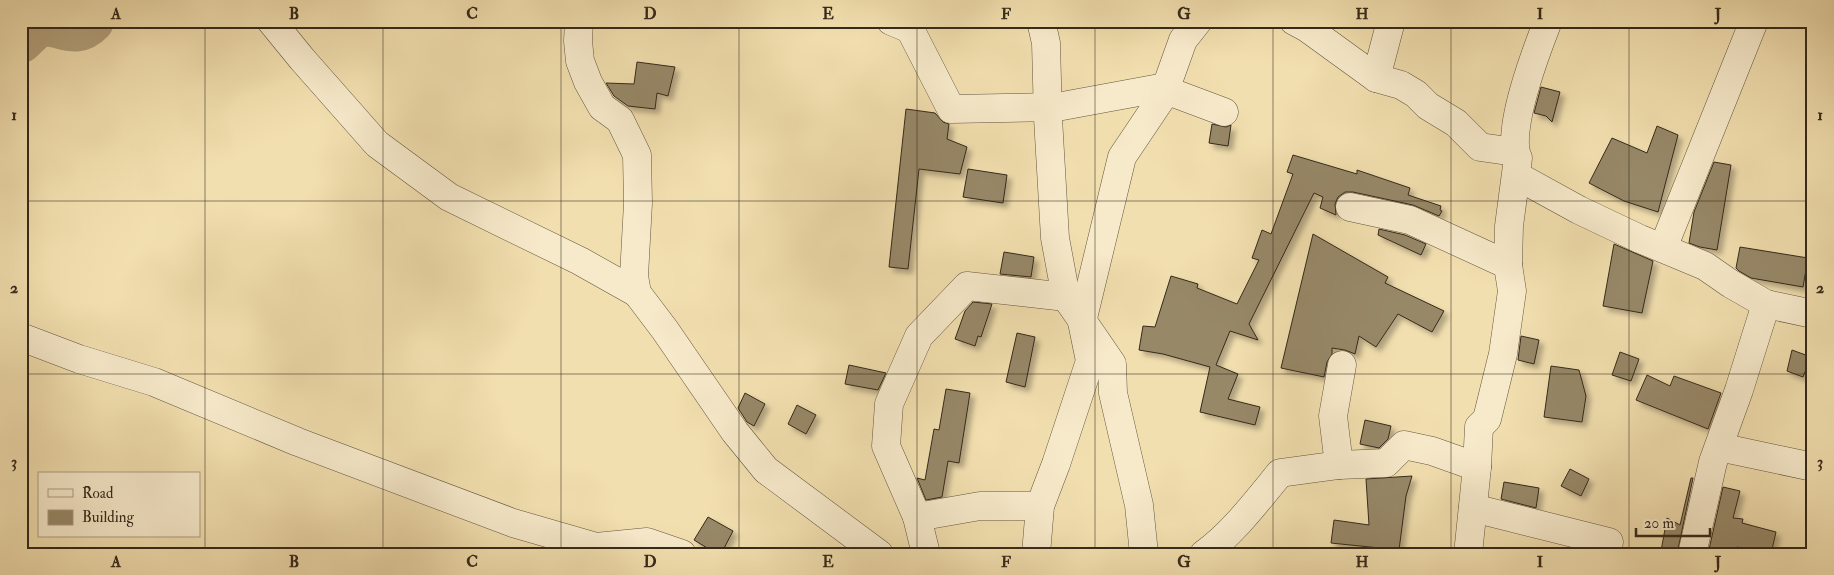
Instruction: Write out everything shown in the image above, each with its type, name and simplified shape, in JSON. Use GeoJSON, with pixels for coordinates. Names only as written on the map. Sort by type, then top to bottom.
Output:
{"type":"FeatureCollection","features":[{"type":"Feature","properties":{"kind":"street"},"geometry":{"type":"LineString","coordinates":[[271,21],[302,60],[371,137],[393,156],[449,197],[580,261],[638,293]]}},
{"type":"Feature","properties":{"kind":"street"},"geometry":{"type":"LineString","coordinates":[[579,21],[580,61],[588,82],[602,107],[620,120],[637,155],[638,203],[634,276],[638,293],[735,432],[766,470],[879,554]]}},
{"type":"Feature","properties":{"kind":"street"},"geometry":{"type":"LineString","coordinates":[[892,21],[910,29],[951,109],[1057,107],[1160,88],[1224,112]]}},
{"type":"Feature","properties":{"kind":"street"},"geometry":{"type":"LineString","coordinates":[[1040,21],[1046,43],[1055,238],[1066,297],[1112,364],[1113,393],[1139,505],[1144,554]]}},
{"type":"Feature","properties":{"kind":"street"},"geometry":{"type":"LineString","coordinates":[[1036,554],[1040,506],[1090,361],[1082,322],[1122,157],[1163,96],[1183,40],[1198,21]]}},
{"type":"Feature","properties":{"kind":"street"},"geometry":{"type":"LineString","coordinates":[[1294,21],[1307,28],[1376,78],[1401,85],[1416,94],[1428,106],[1456,123],[1480,147],[1516,164],[1578,210],[1640,239],[1706,266],[1731,284],[1766,304],[1813,314]]}},
{"type":"Feature","properties":{"kind":"street"},"geometry":{"type":"LineString","coordinates":[[1376,78],[1391,21]]}},
{"type":"Feature","properties":{"kind":"street"},"geometry":{"type":"LineString","coordinates":[[1468,554],[1479,427],[1487,420],[1503,354],[1512,291],[1508,266],[1509,226],[1516,164],[1514,140],[1520,108],[1536,51],[1548,21]]}},
{"type":"Feature","properties":{"kind":"street"},"geometry":{"type":"LineString","coordinates":[[1664,248],[1754,21]]}},
{"type":"Feature","properties":{"kind":"street"},"geometry":{"type":"LineString","coordinates":[[1350,207],[1410,220],[1508,266]]}},
{"type":"Feature","properties":{"kind":"street"},"geometry":{"type":"LineString","coordinates":[[926,554],[916,517],[886,446],[889,404],[919,336],[967,286],[1066,297]]}},
{"type":"Feature","properties":{"kind":"street"},"geometry":{"type":"LineString","coordinates":[[1692,554],[1713,462],[1766,304]]}},
{"type":"Feature","properties":{"kind":"street"},"geometry":{"type":"LineString","coordinates":[[21,337],[79,359],[154,382],[308,446],[513,523],[596,547],[646,542],[682,554]]}},
{"type":"Feature","properties":{"kind":"street"},"geometry":{"type":"LineString","coordinates":[[1339,465],[1333,416],[1342,365]]}},
{"type":"Feature","properties":{"kind":"street"},"geometry":{"type":"LineString","coordinates":[[1204,554],[1250,510],[1280,473],[1339,465],[1386,463],[1404,446],[1432,450],[1477,467]]}},
{"type":"Feature","properties":{"kind":"street"},"geometry":{"type":"LineString","coordinates":[[1719,447],[1813,467]]}},
{"type":"Feature","properties":{"kind":"street"},"geometry":{"type":"LineString","coordinates":[[916,517],[980,506],[1040,506]]}},
{"type":"Feature","properties":{"kind":"street"},"geometry":{"type":"LineString","coordinates":[[1472,508],[1609,542]]}},
{"type":"Feature","properties":{"kind":"building"},"geometry":{"type":"Polygon","coordinates":[[[637,62],[675,67],[668,96],[657,93],[655,109],[628,106],[614,96],[606,83],[634,84],[637,62]]]}},
{"type":"Feature","properties":{"kind":"building"},"geometry":{"type":"Polygon","coordinates":[[[1541,87],[1560,92],[1552,122],[1546,116],[1534,113],[1541,87]]]}},
{"type":"Feature","properties":{"kind":"building"},"geometry":{"type":"Polygon","coordinates":[[[906,109],[935,113],[943,122],[949,124],[947,139],[967,147],[960,174],[919,169],[908,269],[889,267],[906,109]]]}},
{"type":"Feature","properties":{"kind":"building"},"geometry":{"type":"Polygon","coordinates":[[[1212,124],[1226,127],[1231,125],[1228,146],[1209,143],[1212,124]]]}},
{"type":"Feature","properties":{"kind":"building"},"geometry":{"type":"Polygon","coordinates":[[[1657,126],[1678,135],[1658,212],[1624,201],[1589,183],[1612,138],[1647,153],[1657,126]]]}},
{"type":"Feature","properties":{"kind":"building"},"geometry":{"type":"Polygon","coordinates":[[[1293,155],[1357,174],[1357,170],[1410,188],[1408,195],[1441,206],[1440,210],[1442,211],[1439,216],[1413,205],[1353,192],[1345,192],[1338,197],[1335,204],[1336,215],[1320,208],[1323,197],[1314,193],[1249,324],[1258,340],[1230,331],[1216,365],[1238,374],[1228,399],[1260,407],[1255,425],[1200,412],[1210,367],[1163,354],[1139,350],[1143,326],[1155,327],[1171,276],[1198,284],[1197,288],[1237,304],[1259,260],[1252,258],[1262,230],[1271,234],[1293,174],[1287,172],[1293,155]]]}},
{"type":"Feature","properties":{"kind":"building"},"geometry":{"type":"Polygon","coordinates":[[[1714,162],[1731,165],[1717,250],[1689,243],[1694,212],[1714,162]]]}},
{"type":"Feature","properties":{"kind":"building"},"geometry":{"type":"Polygon","coordinates":[[[968,169],[1007,175],[1003,203],[963,197],[968,169]]]}},
{"type":"Feature","properties":{"kind":"building"},"geometry":{"type":"Polygon","coordinates":[[[1379,229],[1405,235],[1426,244],[1421,255],[1378,235],[1379,229]]]}},
{"type":"Feature","properties":{"kind":"building"},"geometry":{"type":"Polygon","coordinates":[[[1313,234],[1388,277],[1385,283],[1444,311],[1432,332],[1398,314],[1376,347],[1359,336],[1355,354],[1332,348],[1332,354],[1327,362],[1324,377],[1281,368],[1313,234]]]}},
{"type":"Feature","properties":{"kind":"building"},"geometry":{"type":"Polygon","coordinates":[[[1614,244],[1653,261],[1642,313],[1603,306],[1614,244]]]}},
{"type":"Feature","properties":{"kind":"building"},"geometry":{"type":"Polygon","coordinates":[[[1740,247],[1808,258],[1803,287],[1751,278],[1739,271],[1736,268],[1740,247]]]}},
{"type":"Feature","properties":{"kind":"building"},"geometry":{"type":"Polygon","coordinates":[[[1004,252],[1034,257],[1031,277],[1000,274],[1004,252]]]}},
{"type":"Feature","properties":{"kind":"building"},"geometry":{"type":"Polygon","coordinates":[[[973,302],[992,304],[981,337],[978,336],[975,346],[955,339],[965,311],[973,302]]]}},
{"type":"Feature","properties":{"kind":"building"},"geometry":{"type":"Polygon","coordinates":[[[1017,333],[1035,337],[1025,387],[1006,382],[1017,333]]]}},
{"type":"Feature","properties":{"kind":"building"},"geometry":{"type":"Polygon","coordinates":[[[1521,336],[1539,340],[1534,364],[1518,360],[1521,336]]]}},
{"type":"Feature","properties":{"kind":"building"},"geometry":{"type":"Polygon","coordinates":[[[1792,350],[1811,357],[1803,377],[1787,371],[1792,350]]]}},
{"type":"Feature","properties":{"kind":"building"},"geometry":{"type":"Polygon","coordinates":[[[1620,352],[1639,359],[1631,381],[1612,375],[1620,352]]]}},
{"type":"Feature","properties":{"kind":"building"},"geometry":{"type":"Polygon","coordinates":[[[849,365],[886,373],[878,390],[845,384],[849,365]]]}},
{"type":"Feature","properties":{"kind":"building"},"geometry":{"type":"Polygon","coordinates":[[[1551,366],[1579,370],[1586,396],[1582,422],[1544,417],[1551,366]]]}},
{"type":"Feature","properties":{"kind":"building"},"geometry":{"type":"Polygon","coordinates":[[[1647,375],[1670,386],[1674,376],[1721,393],[1708,429],[1636,400],[1647,375]]]}},
{"type":"Feature","properties":{"kind":"building"},"geometry":{"type":"Polygon","coordinates":[[[946,389],[970,393],[959,463],[948,461],[942,497],[926,500],[917,478],[925,480],[934,429],[939,430],[946,389]]]}},
{"type":"Feature","properties":{"kind":"building"},"geometry":{"type":"Polygon","coordinates":[[[745,393],[765,404],[754,426],[747,422],[738,408],[745,393]]]}},
{"type":"Feature","properties":{"kind":"building"},"geometry":{"type":"Polygon","coordinates":[[[797,405],[816,415],[806,434],[788,424],[797,405]]]}},
{"type":"Feature","properties":{"kind":"building"},"geometry":{"type":"Polygon","coordinates":[[[1365,420],[1391,426],[1388,439],[1379,448],[1360,444],[1365,420]]]}},
{"type":"Feature","properties":{"kind":"building"},"geometry":{"type":"Polygon","coordinates":[[[1570,469],[1589,479],[1581,496],[1561,486],[1570,469]]]}},
{"type":"Feature","properties":{"kind":"building"},"geometry":{"type":"Polygon","coordinates":[[[1412,476],[1406,496],[1399,550],[1331,543],[1334,520],[1369,525],[1366,479],[1412,476]]]}},
{"type":"Feature","properties":{"kind":"building"},"geometry":{"type":"Polygon","coordinates":[[[1691,478],[1693,478],[1677,554],[1661,551],[1667,518],[1680,525],[1691,478]]]}},
{"type":"Feature","properties":{"kind":"building"},"geometry":{"type":"Polygon","coordinates":[[[1504,482],[1539,488],[1536,508],[1501,499],[1504,482]]]}},
{"type":"Feature","properties":{"kind":"building"},"geometry":{"type":"Polygon","coordinates":[[[1723,487],[1740,491],[1733,518],[1743,519],[1742,523],[1776,532],[1771,554],[1737,547],[1734,554],[1708,554],[1723,487]]]}},
{"type":"Feature","properties":{"kind":"building"},"geometry":{"type":"Polygon","coordinates":[[[708,517],[733,531],[721,554],[717,554],[694,540],[708,517]]]}},
{"type":"Feature","properties":{"kind":"waterway"},"geometry":{"type":"LineString","coordinates":[[21,41],[39,26],[53,25],[72,30],[85,27],[92,21]]}}]}
